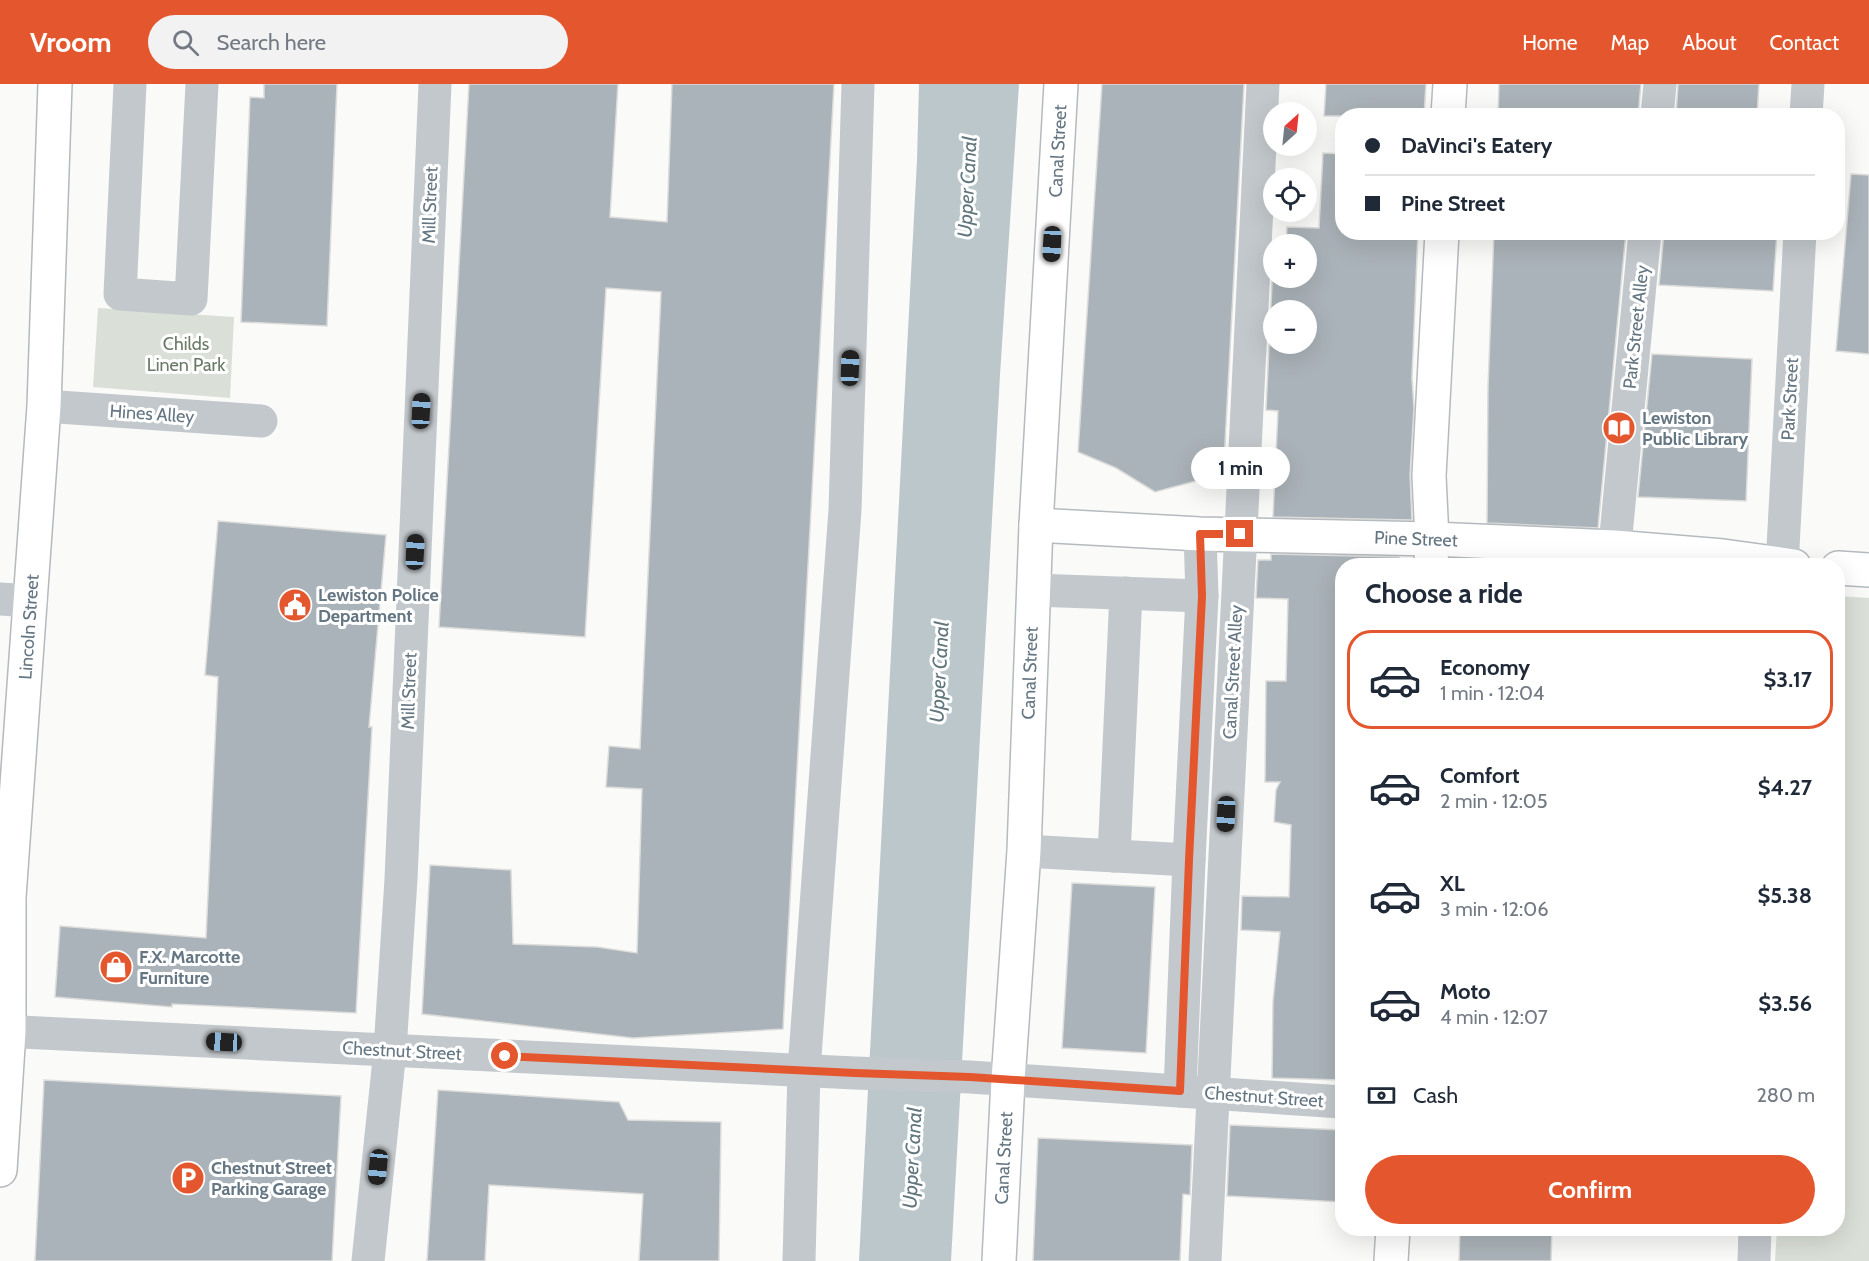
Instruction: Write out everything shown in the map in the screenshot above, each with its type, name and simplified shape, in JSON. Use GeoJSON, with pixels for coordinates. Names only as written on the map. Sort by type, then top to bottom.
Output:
{"type":"FeatureCollection","features":[{"type":"Feature","properties":{"kind":"main road","name":"Lincoln Street"},"geometry":{"type":"LineString","coordinates":[[0,1170],[16,600],[44,406],[55,84]]}},
{"type":"Feature","properties":{"kind":"main road","name":"Canal Street"},"geometry":{"type":"LineString","coordinates":[[999,1261],[1008,1080],[1024,851],[1036,525],[1061,84]]}},
{"type":"Feature","properties":{"kind":"main road"},"geometry":{"type":"LineString","coordinates":[[1448,108],[1450,84]]}},
{"type":"Feature","properties":{"kind":"main road"},"geometry":{"type":"LineString","coordinates":[[1431,552],[1429,476],[1442,240]]}},
{"type":"Feature","properties":{"kind":"main road","name":"Pine Street"},"geometry":{"type":"LineString","coordinates":[[1036,525],[1240,534],[1431,552],[1737,558]]}},
{"type":"Feature","properties":{"kind":"main road"},"geometry":{"type":"LineString","coordinates":[[1845,568],[1869,570]]}},
{"type":"Feature","properties":{"kind":"main road"},"geometry":{"type":"LineString","coordinates":[[1391,1261],[1393,1236]]}},
{"type":"Feature","properties":{"kind":"street"},"geometry":{"type":"LineString","coordinates":[[130,84],[120,294],[191,299],[202,84]]}},
{"type":"Feature","properties":{"kind":"street","name":"Mill Street"},"geometry":{"type":"LineString","coordinates":[[368,1261],[390,1050],[401,867],[435,84]]}},
{"type":"Feature","properties":{"kind":"street"},"geometry":{"type":"LineString","coordinates":[[799,1261],[804,1070],[845,510],[858,84]]}},
{"type":"Feature","properties":{"kind":"street","name":"Canal Street Alley"},"geometry":{"type":"LineString","coordinates":[[1205,1261],[1196,1092],[1240,534],[1263,84]]}},
{"type":"Feature","properties":{"kind":"street"},"geometry":{"type":"LineString","coordinates":[[1658,108],[1660,84]]}},
{"type":"Feature","properties":{"kind":"street"},"geometry":{"type":"LineString","coordinates":[[1806,108],[1808,84]]}},
{"type":"Feature","properties":{"kind":"street","name":"Park Street Alley"},"geometry":{"type":"LineString","coordinates":[[1613,556],[1644,240]]}},
{"type":"Feature","properties":{"kind":"street","name":"Park Street"},"geometry":{"type":"LineString","coordinates":[[1786,558],[1800,240]]}},
{"type":"Feature","properties":{"kind":"street","name":"Hines Alley"},"geometry":{"type":"LineString","coordinates":[[44,406],[261,422]]}},
{"type":"Feature","properties":{"kind":"street"},"geometry":{"type":"LineString","coordinates":[[1196,1092],[1189,860],[1202,596],[1200,534]]}},
{"type":"Feature","properties":{"kind":"street"},"geometry":{"type":"LineString","coordinates":[[1034,590],[1202,596]]}},
{"type":"Feature","properties":{"kind":"street"},"geometry":{"type":"LineString","coordinates":[[1114,856],[1126,593]]}},
{"type":"Feature","properties":{"kind":"street"},"geometry":{"type":"LineString","coordinates":[[1024,851],[1189,860]]}},
{"type":"Feature","properties":{"kind":"street","name":"Chestnut Street"},"geometry":{"type":"LineString","coordinates":[[4,1031],[970,1077],[1335,1102]]}},
{"type":"Feature","properties":{"kind":"street"},"geometry":{"type":"LineString","coordinates":[[1754,1261],[1755,1236]]}},
{"type":"Feature","properties":{"kind":"green space","name":"Childs Linen Park"},"geometry":{"type":"Polygon","coordinates":[[[98,308],[234,317],[230,398],[93,387],[98,308]]]}},
{"type":"Feature","properties":{"kind":"green space"},"geometry":{"type":"Polygon","coordinates":[[[1845,596],[1869,598],[1869,1261],[1775,1261],[1777,1236],[1845,1236],[1845,596]]]}},
{"type":"Feature","properties":{"kind":"water","name":"Upper Canal"},"geometry":{"type":"Polygon","coordinates":[[[919,84],[1019,84],[1000,375],[951,1261],[859,1261],[917,160],[919,84]]]}},
{"type":"Feature","properties":{"kind":"building"},"geometry":{"type":"Polygon","coordinates":[[[264,84],[337,84],[327,326],[241,322],[250,97],[264,98],[264,84]]]}},
{"type":"Feature","properties":{"kind":"building"},"geometry":{"type":"Polygon","coordinates":[[[469,84],[618,84],[610,217],[667,222],[672,84],[834,84],[783,1029],[633,1038],[422,1014],[430,865],[511,870],[513,944],[597,947],[637,953],[642,789],[606,787],[609,746],[640,749],[661,292],[606,288],[585,637],[439,627],[469,84]]]}},
{"type":"Feature","properties":{"kind":"building"},"geometry":{"type":"Polygon","coordinates":[[[1102,84],[1244,84],[1224,463],[1196,481],[1155,492],[1116,468],[1078,452],[1102,84]]]}},
{"type":"Feature","properties":{"kind":"building"},"geometry":{"type":"Polygon","coordinates":[[[1326,84],[1426,84],[1424,108],[1335,108],[1335,116],[1324,116],[1326,84]]]}},
{"type":"Feature","properties":{"kind":"building"},"geometry":{"type":"Polygon","coordinates":[[[1499,84],[1641,84],[1639,108],[1498,108],[1499,84]]]}},
{"type":"Feature","properties":{"kind":"building"},"geometry":{"type":"Polygon","coordinates":[[[1678,84],[1759,84],[1758,108],[1676,108],[1678,84]]]}},
{"type":"Feature","properties":{"kind":"building"},"geometry":{"type":"Polygon","coordinates":[[[1323,153],[1335,154],[1335,240],[1418,240],[1412,378],[1414,408],[1410,475],[1412,520],[1273,517],[1278,411],[1266,410],[1269,354],[1317,354],[1317,300],[1271,300],[1272,288],[1317,288],[1317,234],[1287,234],[1287,227],[1319,228],[1323,153]]]}},
{"type":"Feature","properties":{"kind":"building"},"geometry":{"type":"Polygon","coordinates":[[[1851,174],[1869,175],[1869,354],[1836,351],[1851,174]]]}},
{"type":"Feature","properties":{"kind":"building"},"geometry":{"type":"Polygon","coordinates":[[[1494,240],[1625,240],[1598,528],[1487,523],[1488,387],[1494,240]]]}},
{"type":"Feature","properties":{"kind":"building"},"geometry":{"type":"Polygon","coordinates":[[[1663,240],[1776,240],[1773,291],[1659,285],[1663,240]]]}},
{"type":"Feature","properties":{"kind":"building"},"geometry":{"type":"Polygon","coordinates":[[[1652,354],[1752,359],[1746,501],[1638,497],[1652,354]]]}},
{"type":"Feature","properties":{"kind":"building"},"geometry":{"type":"Polygon","coordinates":[[[218,521],[386,535],[369,727],[372,727],[356,1013],[172,1004],[172,1007],[55,997],[60,926],[206,938],[218,677],[205,675],[218,521]]]}},
{"type":"Feature","properties":{"kind":"building"},"geometry":{"type":"Polygon","coordinates":[[[1271,554],[1399,557],[1335,558],[1335,1080],[1272,1078],[1273,1001],[1280,932],[1241,930],[1242,896],[1289,897],[1291,825],[1274,822],[1276,790],[1280,782],[1265,782],[1266,681],[1286,681],[1288,599],[1256,598],[1258,560],[1271,560],[1271,554]]]}},
{"type":"Feature","properties":{"kind":"building"},"geometry":{"type":"Polygon","coordinates":[[[1072,883],[1155,887],[1146,1053],[1062,1048],[1072,883]]]}},
{"type":"Feature","properties":{"kind":"building","name":"Chestnut Street Parking Garage"},"geometry":{"type":"Polygon","coordinates":[[[44,1080],[341,1096],[332,1261],[35,1261],[44,1080]]]}},
{"type":"Feature","properties":{"kind":"building"},"geometry":{"type":"Polygon","coordinates":[[[438,1090],[619,1102],[628,1120],[721,1122],[719,1261],[639,1261],[643,1194],[489,1185],[485,1261],[427,1261],[438,1090]]]}},
{"type":"Feature","properties":{"kind":"building"},"geometry":{"type":"Polygon","coordinates":[[[1230,1125],[1335,1130],[1335,1202],[1227,1196],[1230,1125]]]}},
{"type":"Feature","properties":{"kind":"building"},"geometry":{"type":"Polygon","coordinates":[[[1038,1138],[1192,1145],[1190,1195],[1183,1194],[1180,1261],[1033,1261],[1038,1138]]]}},
{"type":"Feature","properties":{"kind":"building"},"geometry":{"type":"Polygon","coordinates":[[[1460,1236],[1552,1236],[1551,1261],[1459,1261],[1460,1236]]]}},
{"type":"Feature","properties":{"kind":"place","name":"Lewiston Public Library"},"geometry":{"type":"Point","coordinates":[1619,428]}},
{"type":"Feature","properties":{"kind":"place","name":"Lewiston Police Department"},"geometry":{"type":"Point","coordinates":[295,605]}},
{"type":"Feature","properties":{"kind":"place","name":"F.X. Marcotte Furniture"},"geometry":{"type":"Point","coordinates":[116,967]}},
{"type":"Feature","properties":{"kind":"place","name":"Chestnut Street Parking Garage"},"geometry":{"type":"Point","coordinates":[188,1178]}},
{"type":"Feature","properties":{"kind":"route"},"geometry":{"type":"LineString","coordinates":[[505,1056],[970,1077],[1180,1091],[1202,596],[1200,534],[1240,534]]}}]}
